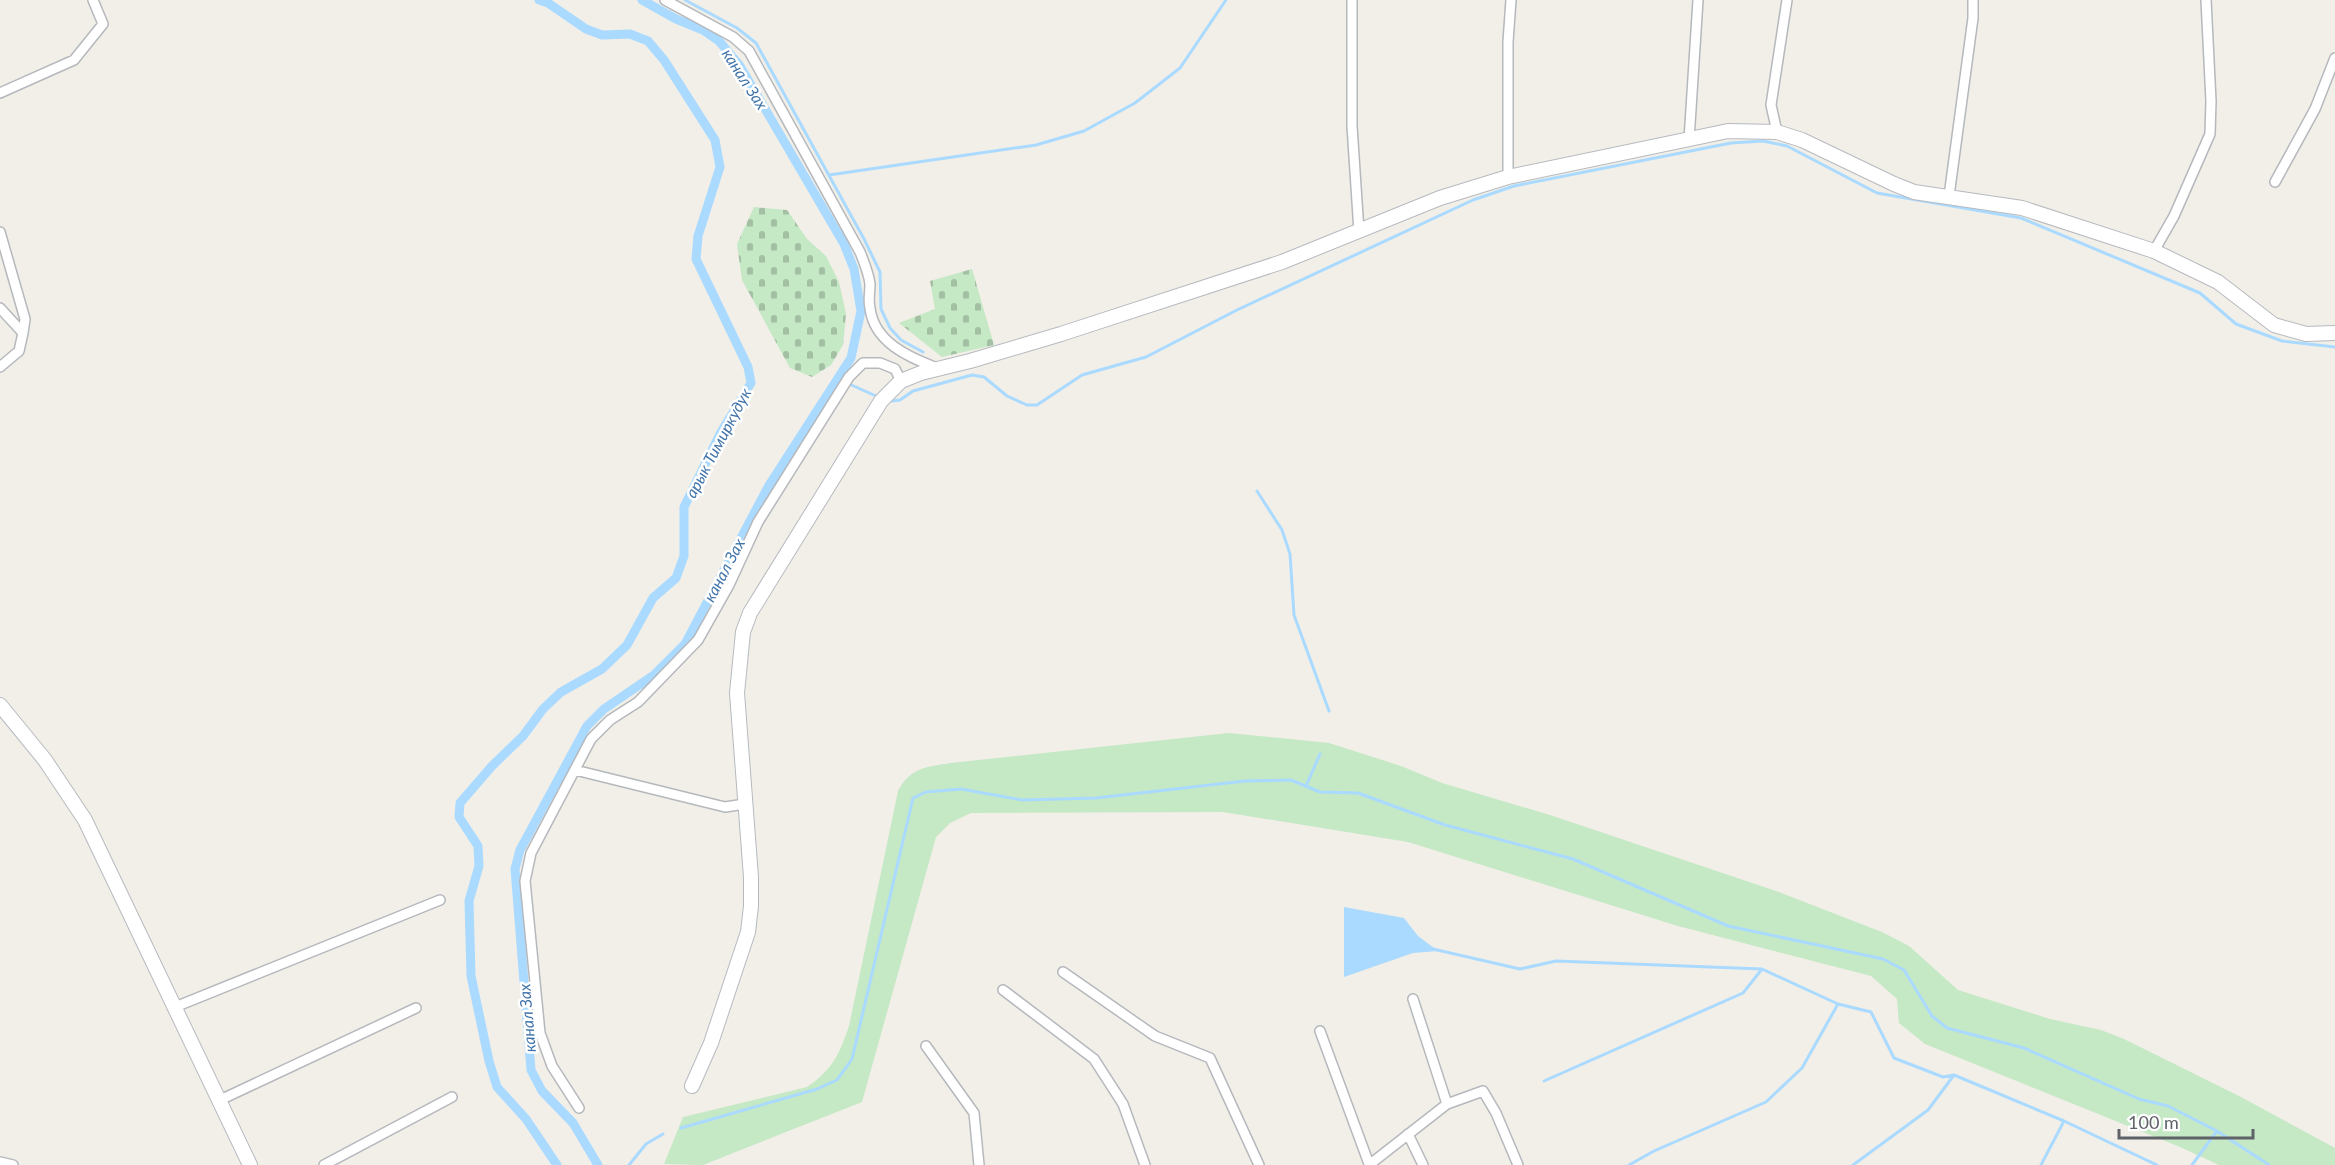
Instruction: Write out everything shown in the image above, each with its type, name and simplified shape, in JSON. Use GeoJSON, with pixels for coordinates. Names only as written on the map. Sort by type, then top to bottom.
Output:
{"type":"FeatureCollection","features":[{"type":"Feature","properties":{"kind":"main road"},"geometry":{"type":"LineString","coordinates":[[692,1086],[711,1043],[748,932],[751,906],[751,877],[737,693],[743,632],[750,613],[898,375],[970,361],[1282,262],[1440,198],[1508,177],[1728,131],[1777,132],[1802,140],[1914,192],[2022,208],[2154,251],[2218,282],[2274,325],[2306,334],[2335,333]]}},
{"type":"Feature","properties":{"kind":"main road"},"geometry":{"type":"LineString","coordinates":[[0,705],[45,760],[78,806],[144,939],[250,1165]]}},
{"type":"Feature","properties":{"kind":"street"},"geometry":{"type":"LineString","coordinates":[[0,93],[74,60],[103,24],[93,0]]}},
{"type":"Feature","properties":{"kind":"street"},"geometry":{"type":"LineString","coordinates":[[665,0],[733,37],[749,51],[860,252],[870,281],[870,308],[875,327],[892,346],[912,358],[939,368]]}},
{"type":"Feature","properties":{"kind":"street"},"geometry":{"type":"LineString","coordinates":[[1352,0],[1352,126],[1359,232]]}},
{"type":"Feature","properties":{"kind":"street"},"geometry":{"type":"LineString","coordinates":[[1508,177],[1508,42],[1511,0]]}},
{"type":"Feature","properties":{"kind":"street"},"geometry":{"type":"LineString","coordinates":[[1689,140],[1698,0]]}},
{"type":"Feature","properties":{"kind":"street"},"geometry":{"type":"LineString","coordinates":[[1777,132],[1771,105],[1787,0]]}},
{"type":"Feature","properties":{"kind":"street"},"geometry":{"type":"LineString","coordinates":[[1949,196],[1973,18],[1973,0]]}},
{"type":"Feature","properties":{"kind":"street"},"geometry":{"type":"LineString","coordinates":[[2154,251],[2174,216],[2210,134],[2211,101],[2206,0]]}},
{"type":"Feature","properties":{"kind":"street"},"geometry":{"type":"LineString","coordinates":[[2275,182],[2316,109],[2335,58]]}},
{"type":"Feature","properties":{"kind":"street"},"geometry":{"type":"LineString","coordinates":[[0,231],[24,319],[19,351],[0,367]]}},
{"type":"Feature","properties":{"kind":"street"},"geometry":{"type":"LineString","coordinates":[[0,308],[23,333]]}},
{"type":"Feature","properties":{"kind":"street"},"geometry":{"type":"LineString","coordinates":[[579,1108],[552,1066],[540,1033],[525,881],[531,854],[591,740],[610,720],[638,702],[698,640],[729,585],[758,522],[849,377],[863,363],[880,363],[898,375],[912,358]]}},
{"type":"Feature","properties":{"kind":"street"},"geometry":{"type":"LineString","coordinates":[[575,770],[725,807],[745,804]]}},
{"type":"Feature","properties":{"kind":"street"},"geometry":{"type":"LineString","coordinates":[[175,1007],[440,900]]}},
{"type":"Feature","properties":{"kind":"street"},"geometry":{"type":"LineString","coordinates":[[1063,972],[1155,1036],[1210,1059],[1259,1165]]}},
{"type":"Feature","properties":{"kind":"street"},"geometry":{"type":"LineString","coordinates":[[1003,990],[1094,1059],[1123,1104],[1145,1165]]}},
{"type":"Feature","properties":{"kind":"street"},"geometry":{"type":"LineString","coordinates":[[1413,999],[1447,1104]]}},
{"type":"Feature","properties":{"kind":"street"},"geometry":{"type":"LineString","coordinates":[[220,1100],[416,1008]]}},
{"type":"Feature","properties":{"kind":"street"},"geometry":{"type":"LineString","coordinates":[[1320,1031],[1369,1165],[1447,1104],[1483,1091],[1496,1113],[1518,1165]]}},
{"type":"Feature","properties":{"kind":"street"},"geometry":{"type":"LineString","coordinates":[[926,1046],[974,1113],[979,1165]]}},
{"type":"Feature","properties":{"kind":"street"},"geometry":{"type":"LineString","coordinates":[[324,1165],[452,1097]]}},
{"type":"Feature","properties":{"kind":"street"},"geometry":{"type":"LineString","coordinates":[[1408,1134],[1423,1165]]}},
{"type":"Feature","properties":{"kind":"street"},"geometry":{"type":"LineString","coordinates":[[0,1162],[14,1165]]}},
{"type":"Feature","properties":{"kind":"green space"},"geometry":{"type":"Polygon","coordinates":[[[754,207],[787,210],[807,239],[826,256],[839,282],[846,314],[843,345],[831,365],[812,377],[790,368],[742,280],[737,244],[754,207]]]}},
{"type":"Feature","properties":{"kind":"green space"},"geometry":{"type":"Polygon","coordinates":[[[972,269],[994,345],[942,357],[899,323],[935,309],[930,281],[972,269]]]}},
{"type":"Feature","properties":{"kind":"green space"},"geometry":{"type":"Polygon","coordinates":[[[1229,733],[1329,743],[1401,766],[1442,783],[1550,815],[1776,891],[1882,932],[1909,946],[1958,990],[2050,1019],[2101,1030],[2124,1039],[2241,1097],[2335,1148],[2335,1165],[2219,1165],[2180,1147],[1925,1044],[1899,1023],[1897,999],[1871,976],[1678,926],[1408,842],[1223,812],[971,813],[950,823],[936,837],[862,1102],[703,1165],[664,1164],[683,1117],[807,1087],[834,1061],[849,1026],[898,791],[908,777],[927,767],[951,763],[1229,733]]]}},
{"type":"Feature","properties":{"kind":"water"},"geometry":{"type":"Polygon","coordinates":[[[1344,907],[1404,918],[1418,936],[1438,951],[1413,953],[1344,977],[1344,907]]]}},
{"type":"Feature","properties":{"kind":"waterway","name":"арык Тимиркудук"},"geometry":{"type":"LineString","coordinates":[[539,0],[548,3],[586,29],[602,35],[630,34],[648,41],[664,60],[715,140],[720,167],[698,236],[696,259],[748,367],[751,383],[721,432],[684,507],[684,556],[676,578],[653,598],[627,645],[602,669],[561,692],[543,709],[523,736],[492,766],[460,803],[459,817],[478,846],[479,866],[469,901],[471,976],[489,1061],[497,1087],[526,1119],[557,1165]]}},
{"type":"Feature","properties":{"kind":"waterway","name":"канал Зах"},"geometry":{"type":"LineString","coordinates":[[598,1165],[573,1123],[542,1091],[531,1070],[515,869],[520,850],[587,726],[604,709],[654,675],[685,644],[768,487],[851,358],[861,311],[854,269],[844,244],[740,66],[719,41],[703,30],[676,19],[642,0]]}},
{"type":"Feature","properties":{"kind":"waterway"},"geometry":{"type":"LineString","coordinates":[[685,0],[737,28],[756,43],[880,272],[881,309],[890,328],[901,340],[923,352]]}},
{"type":"Feature","properties":{"kind":"waterway"},"geometry":{"type":"LineString","coordinates":[[829,175],[1036,145],[1084,131],[1135,103],[1180,68],[1226,0]]}},
{"type":"Feature","properties":{"kind":"waterway"},"geometry":{"type":"LineString","coordinates":[[892,401],[900,400],[913,391],[972,375],[984,377],[1007,396],[1027,405],[1037,405],[1082,375],[1146,357],[1237,310],[1473,200],[1514,186],[1731,143],[1763,141],[1787,146],[1877,193],[2021,218],[2200,293],[2236,324],[2282,341],[2335,347]]}},
{"type":"Feature","properties":{"kind":"waterway"},"geometry":{"type":"LineString","coordinates":[[838,379],[876,396]]}},
{"type":"Feature","properties":{"kind":"waterway"},"geometry":{"type":"LineString","coordinates":[[1257,491],[1282,530],[1290,554],[1294,615],[1329,711]]}},
{"type":"Feature","properties":{"kind":"waterway"},"geometry":{"type":"LineString","coordinates":[[1306,786],[1320,754]]}},
{"type":"Feature","properties":{"kind":"waterway"},"geometry":{"type":"LineString","coordinates":[[681,1128],[817,1089],[837,1080],[852,1059],[913,798],[926,792],[961,789],[1022,800],[1096,798],[1245,781],[1291,780],[1320,792],[1358,793],[1445,825],[1573,859],[1728,926],[1883,959],[1904,970],[1932,1016],[1947,1028],[2024,1048],[2139,1099],[2168,1106],[2217,1131],[2269,1165]]}},
{"type":"Feature","properties":{"kind":"waterway"},"geometry":{"type":"LineString","coordinates":[[1433,949],[1520,969],[1556,961],[1762,969],[1838,1004],[1871,1012],[1894,1058],[1943,1077],[1954,1075],[2064,1121],[2157,1165]]}},
{"type":"Feature","properties":{"kind":"waterway"},"geometry":{"type":"LineString","coordinates":[[1544,1081],[1743,993],[1762,969]]}},
{"type":"Feature","properties":{"kind":"waterway"},"geometry":{"type":"LineString","coordinates":[[1629,1165],[1654,1151],[1766,1102],[1802,1068],[1838,1004]]}},
{"type":"Feature","properties":{"kind":"waterway"},"geometry":{"type":"LineString","coordinates":[[1853,1165],[1928,1110],[1954,1075]]}},
{"type":"Feature","properties":{"kind":"waterway"},"geometry":{"type":"LineString","coordinates":[[2041,1165],[2064,1121]]}},
{"type":"Feature","properties":{"kind":"waterway"},"geometry":{"type":"LineString","coordinates":[[2192,1165],[2217,1131]]}},
{"type":"Feature","properties":{"kind":"waterway"},"geometry":{"type":"LineString","coordinates":[[629,1165],[646,1144],[663,1134]]}}]}
